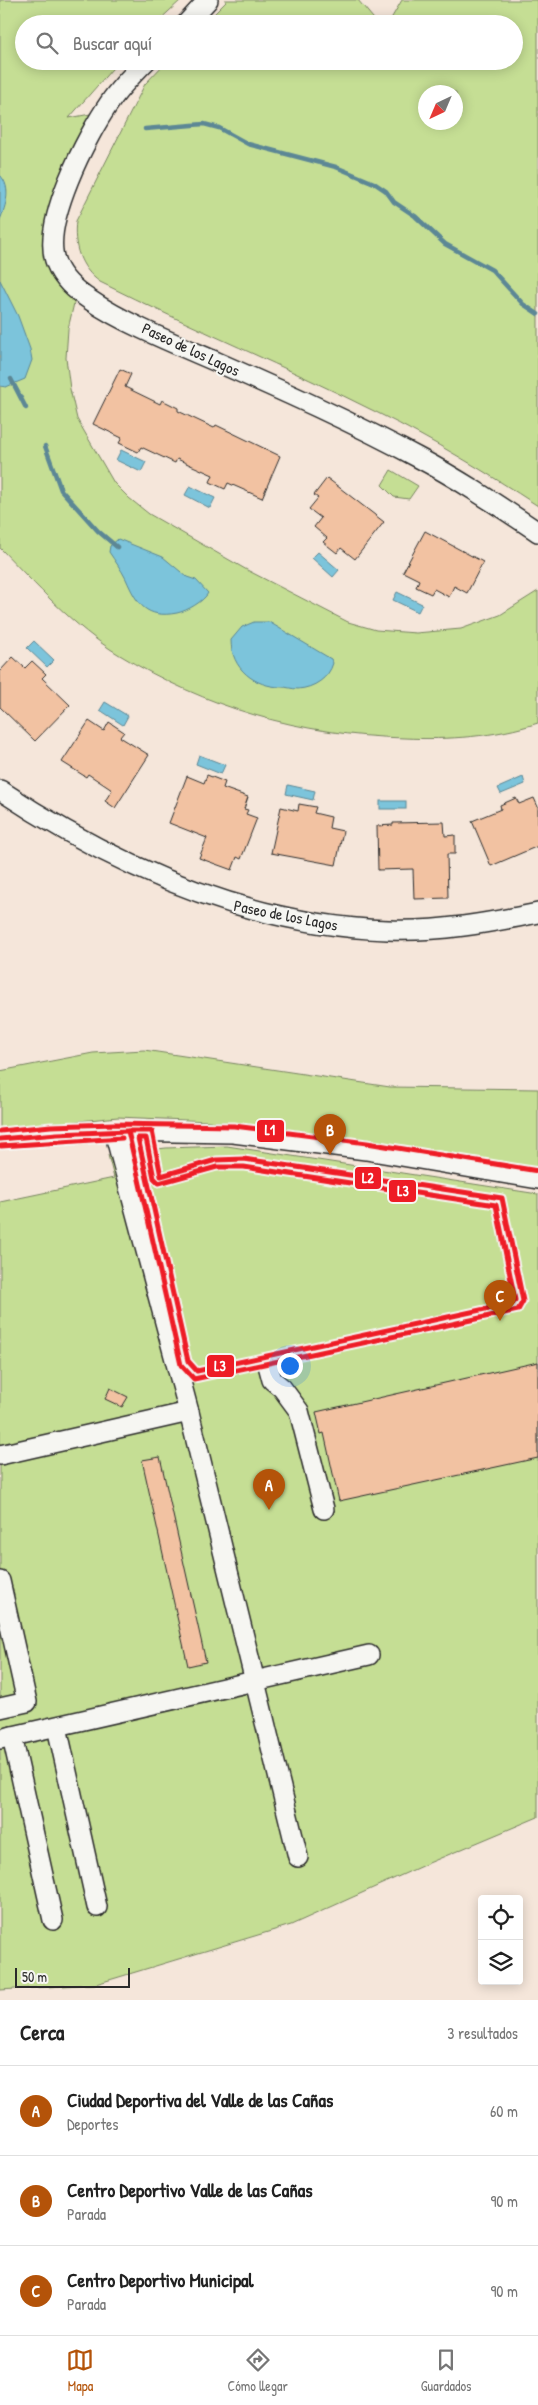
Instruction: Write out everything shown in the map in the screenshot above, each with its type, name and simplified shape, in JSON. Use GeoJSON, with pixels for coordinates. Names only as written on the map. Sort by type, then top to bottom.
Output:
{"type":"FeatureCollection","features":[{"type":"Feature","properties":{"kind":"street"},"geometry":{"type":"LineString","coordinates":[[194,15],[208,0]]}},
{"type":"Feature","properties":{"kind":"street","name":"Paseo de los Lagos"},"geometry":{"type":"LineString","coordinates":[[137,70],[125,83],[101,117],[65,190],[54,222],[51,240],[52,253],[56,265],[70,285],[110,312],[310,403],[418,458],[538,532]]}},
{"type":"Feature","properties":{"kind":"street","name":"Paseo de los Lagos"},"geometry":{"type":"LineString","coordinates":[[0,790],[74,837],[121,860],[232,905],[275,916],[337,926],[388,930],[473,926],[538,913]]}},
{"type":"Feature","properties":{"kind":"street"},"geometry":{"type":"LineString","coordinates":[[121,1130],[298,1857]]}},
{"type":"Feature","properties":{"kind":"street"},"geometry":{"type":"LineString","coordinates":[[0,1139],[51,1133],[121,1130],[233,1132],[366,1150],[538,1179]]}},
{"type":"Feature","properties":{"kind":"street"},"geometry":{"type":"LineString","coordinates":[[268,1365],[272,1380],[282,1388],[299,1411],[324,1509]]}},
{"type":"Feature","properties":{"kind":"street"},"geometry":{"type":"LineString","coordinates":[[0,1455],[189,1412]]}},
{"type":"Feature","properties":{"kind":"street"},"geometry":{"type":"LineString","coordinates":[[0,1581],[27,1702],[0,1708]]}},
{"type":"Feature","properties":{"kind":"street"},"geometry":{"type":"LineString","coordinates":[[53,1920],[6,1738],[369,1655]]}},
{"type":"Feature","properties":{"kind":"street"},"geometry":{"type":"LineString","coordinates":[[57,1726],[97,1907]]}},
{"type":"Feature","properties":{"kind":"green space"},"geometry":{"type":"Polygon","coordinates":[[[0,0],[181,0],[165,15],[15,15],[15,70],[111,70],[69,118],[96,113],[50,215],[75,299],[68,329],[66,358],[70,389],[77,419],[114,483],[149,514],[247,570],[348,622],[376,630],[416,633],[461,629],[500,615],[538,591],[538,723],[505,732],[454,738],[421,739],[365,736],[291,724],[220,704],[152,673],[118,654],[86,632],[41,591],[0,548],[0,0]]]}},
{"type":"Feature","properties":{"kind":"green space"},"geometry":{"type":"Polygon","coordinates":[[[225,0],[358,0],[370,15],[213,15],[226,2],[225,0]]]}},
{"type":"Feature","properties":{"kind":"green space"},"geometry":{"type":"Polygon","coordinates":[[[402,0],[538,0],[538,506],[459,457],[399,423],[100,282],[87,270],[79,255],[75,230],[76,221],[145,84],[158,70],[523,70],[523,15],[393,15],[402,0]]]}},
{"type":"Feature","properties":{"kind":"green space"},"geometry":{"type":"Polygon","coordinates":[[[391,470],[418,486],[409,499],[394,497],[382,485],[391,470]]]}},
{"type":"Feature","properties":{"kind":"green space"},"geometry":{"type":"Polygon","coordinates":[[[144,1050],[390,1087],[538,1089],[538,1168],[284,1129],[209,1121],[118,1117],[0,1129],[0,1071],[93,1053],[144,1050]]]}},
{"type":"Feature","properties":{"kind":"green space"},"geometry":{"type":"Polygon","coordinates":[[[227,1146],[538,1194],[538,1817],[424,1865],[291,1925],[96,1984],[0,1990],[0,1202],[114,1178],[108,1155],[166,1148],[227,1146]]]}},
{"type":"Feature","properties":{"kind":"water"},"geometry":{"type":"Polygon","coordinates":[[[0,175],[6,185],[7,197],[0,220],[0,175]]]}},
{"type":"Feature","properties":{"kind":"water"},"geometry":{"type":"Polygon","coordinates":[[[0,280],[18,316],[32,360],[25,379],[6,387],[0,386],[0,280]]]}},
{"type":"Feature","properties":{"kind":"water"},"geometry":{"type":"Polygon","coordinates":[[[121,450],[146,462],[141,472],[116,460],[121,450]]]}},
{"type":"Feature","properties":{"kind":"water"},"geometry":{"type":"Polygon","coordinates":[[[190,486],[215,498],[210,508],[185,495],[190,486]]]}},
{"type":"Feature","properties":{"kind":"water"},"geometry":{"type":"Polygon","coordinates":[[[118,539],[163,557],[187,577],[196,580],[208,593],[190,608],[177,613],[157,614],[144,608],[134,596],[109,552],[110,546],[118,539]]]}},
{"type":"Feature","properties":{"kind":"water"},"geometry":{"type":"Polygon","coordinates":[[[318,552],[339,570],[333,577],[312,558],[318,552]]]}},
{"type":"Feature","properties":{"kind":"water"},"geometry":{"type":"Polygon","coordinates":[[[397,592],[422,604],[418,612],[393,600],[397,592]]]}},
{"type":"Feature","properties":{"kind":"water"},"geometry":{"type":"Polygon","coordinates":[[[254,622],[269,622],[331,659],[333,663],[328,673],[310,687],[298,689],[272,686],[254,680],[240,668],[235,660],[231,640],[242,627],[254,622]]]}},
{"type":"Feature","properties":{"kind":"water"},"geometry":{"type":"Polygon","coordinates":[[[34,641],[54,660],[47,667],[27,648],[34,641]]]}},
{"type":"Feature","properties":{"kind":"water"},"geometry":{"type":"Polygon","coordinates":[[[105,702],[128,716],[123,725],[100,710],[105,702]]]}},
{"type":"Feature","properties":{"kind":"water"},"geometry":{"type":"Polygon","coordinates":[[[199,755],[225,765],[221,774],[196,764],[199,755]]]}},
{"type":"Feature","properties":{"kind":"water"},"geometry":{"type":"Polygon","coordinates":[[[523,777],[525,784],[501,794],[498,788],[523,777]]]}},
{"type":"Feature","properties":{"kind":"water"},"geometry":{"type":"Polygon","coordinates":[[[288,785],[315,791],[313,800],[286,794],[288,785]]]}},
{"type":"Feature","properties":{"kind":"water"},"geometry":{"type":"Polygon","coordinates":[[[380,801],[406,801],[406,809],[380,809],[380,801]]]}},
{"type":"Feature","properties":{"kind":"building"},"geometry":{"type":"Polygon","coordinates":[[[120,369],[131,374],[125,387],[160,404],[162,400],[178,408],[178,411],[214,428],[216,425],[280,456],[262,498],[228,483],[225,489],[210,482],[213,475],[177,459],[175,463],[141,447],[138,452],[119,443],[122,438],[93,424],[120,369]]]}},
{"type":"Feature","properties":{"kind":"building"},"geometry":{"type":"Polygon","coordinates":[[[327,478],[384,522],[355,559],[341,548],[337,553],[323,542],[327,538],[314,527],[321,518],[309,509],[318,498],[314,495],[327,478]]]}},
{"type":"Feature","properties":{"kind":"building"},"geometry":{"type":"Polygon","coordinates":[[[425,531],[483,562],[467,593],[454,586],[449,597],[434,589],[431,594],[416,587],[419,580],[403,572],[425,531]]]}},
{"type":"Feature","properties":{"kind":"building"},"geometry":{"type":"Polygon","coordinates":[[[13,657],[25,668],[32,661],[46,674],[42,678],[70,705],[35,741],[0,707],[0,671],[13,657]]]}},
{"type":"Feature","properties":{"kind":"building"},"geometry":{"type":"Polygon","coordinates":[[[89,721],[104,731],[109,722],[124,732],[120,737],[149,755],[115,808],[105,801],[112,790],[88,774],[86,777],[62,762],[89,721]]]}},
{"type":"Feature","properties":{"kind":"building"},"geometry":{"type":"Polygon","coordinates":[[[207,775],[225,782],[223,788],[248,797],[244,809],[248,810],[246,814],[257,818],[241,859],[237,857],[232,870],[199,858],[207,838],[169,823],[187,776],[204,783],[207,775]]]}},
{"type":"Feature","properties":{"kind":"building"},"geometry":{"type":"Polygon","coordinates":[[[516,798],[519,804],[534,798],[538,807],[538,846],[491,866],[472,821],[501,809],[500,805],[516,798]]]}},
{"type":"Feature","properties":{"kind":"building"},"geometry":{"type":"Polygon","coordinates":[[[299,804],[316,807],[314,813],[331,817],[329,828],[343,831],[336,865],[271,853],[281,807],[298,811],[299,804]]]}},
{"type":"Feature","properties":{"kind":"building"},"geometry":{"type":"Polygon","coordinates":[[[444,822],[445,836],[455,835],[455,854],[447,854],[448,898],[414,899],[413,869],[378,870],[377,826],[393,825],[393,823],[444,822]]]}},
{"type":"Feature","properties":{"kind":"building"},"geometry":{"type":"Polygon","coordinates":[[[538,1362],[538,1458],[339,1501],[324,1433],[321,1434],[316,1412],[538,1362]]]}},
{"type":"Feature","properties":{"kind":"building"},"geometry":{"type":"Polygon","coordinates":[[[110,1388],[128,1397],[122,1407],[105,1399],[110,1388]]]}},
{"type":"Feature","properties":{"kind":"building"},"geometry":{"type":"Polygon","coordinates":[[[160,1457],[206,1662],[188,1666],[142,1460],[160,1457]]]}},
{"type":"Feature","properties":{"kind":"waterway"},"geometry":{"type":"LineString","coordinates":[[145,129],[204,124],[219,128],[248,144],[336,167],[374,183],[386,191],[394,202],[415,216],[445,244],[492,270],[523,304],[538,314]]}},
{"type":"Feature","properties":{"kind":"waterway"},"geometry":{"type":"LineString","coordinates":[[11,379],[26,408]]}},
{"type":"Feature","properties":{"kind":"waterway"},"geometry":{"type":"LineString","coordinates":[[45,446],[61,490],[98,531],[117,547]]}},
{"type":"Feature","properties":{"kind":"transit line","name":"L1"},"geometry":{"type":"LineString","coordinates":[[0,1131],[51,1126],[114,1124],[234,1126],[367,1143],[538,1171]]}},
{"type":"Feature","properties":{"kind":"transit line","name":"L2"},"geometry":{"type":"LineString","coordinates":[[0,1139],[128,1131]]}},
{"type":"Feature","properties":{"kind":"transit line","name":"L2"},"geometry":{"type":"LineString","coordinates":[[128,1131],[152,1131],[161,1176],[216,1160],[244,1159],[502,1198],[523,1301],[518,1310],[194,1379],[181,1365],[128,1131]]}},
{"type":"Feature","properties":{"kind":"transit line","name":"L3"},"geometry":{"type":"LineString","coordinates":[[1,1146],[122,1138]]}},
{"type":"Feature","properties":{"kind":"transit line","name":"L3"},"geometry":{"type":"LineString","coordinates":[[138,1138],[146,1138],[154,1178],[159,1183],[217,1167],[244,1167],[496,1205],[515,1300],[513,1303],[197,1371],[188,1361],[138,1138]]}},
{"type":"Feature","properties":{"kind":"place","name":"Centro Deportivo Valle de las Cañas"},"geometry":{"type":"Point","coordinates":[330,1155]}},
{"type":"Feature","properties":{"kind":"place","name":"Centro Deportivo Municipal"},"geometry":{"type":"Point","coordinates":[500,1321]}},
{"type":"Feature","properties":{"kind":"place","name":"Ciudad Deportiva del Valle de las Cañas"},"geometry":{"type":"Point","coordinates":[269,1510]}}]}
